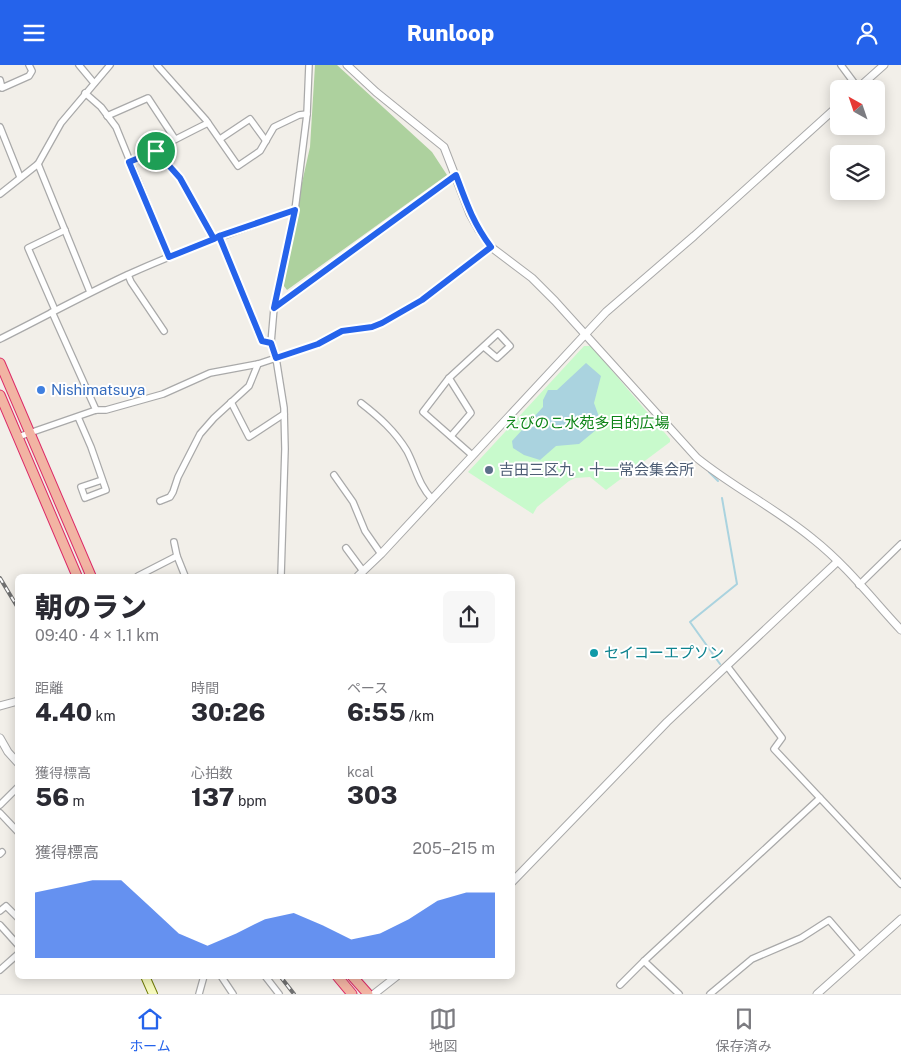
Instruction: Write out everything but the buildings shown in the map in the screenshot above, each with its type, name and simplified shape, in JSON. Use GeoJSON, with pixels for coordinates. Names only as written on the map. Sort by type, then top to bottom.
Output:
{"type":"FeatureCollection","features":[{"type":"Feature","properties":{"kind":"highway"},"geometry":{"type":"LineString","coordinates":[[0,363],[90,574]]}},
{"type":"Feature","properties":{"kind":"highway"},"geometry":{"type":"LineString","coordinates":[[0,395],[76,574]]}},
{"type":"Feature","properties":{"kind":"highway"},"geometry":{"type":"LineString","coordinates":[[340,979],[352,994]]}},
{"type":"Feature","properties":{"kind":"highway"},"geometry":{"type":"LineString","coordinates":[[355,979],[368,994]]}},
{"type":"Feature","properties":{"kind":"main road"},"geometry":{"type":"LineString","coordinates":[[146,979],[151,993]]}},
{"type":"Feature","properties":{"kind":"street"},"geometry":{"type":"LineString","coordinates":[[0,80],[2,88],[29,76],[32,71],[29,65]]}},
{"type":"Feature","properties":{"kind":"street"},"geometry":{"type":"LineString","coordinates":[[79,65],[94,83]]}},
{"type":"Feature","properties":{"kind":"street"},"geometry":{"type":"LineString","coordinates":[[0,194],[38,164],[61,123],[110,65]]}},
{"type":"Feature","properties":{"kind":"street"},"geometry":{"type":"LineString","coordinates":[[157,65],[208,123],[238,166],[260,151],[274,127],[299,115],[307,114]]}},
{"type":"Feature","properties":{"kind":"street"},"geometry":{"type":"LineString","coordinates":[[281,574],[285,449],[284,414],[276,358],[271,343],[274,308],[295,210],[307,114],[310,65]]}},
{"type":"Feature","properties":{"kind":"street"},"geometry":{"type":"LineString","coordinates":[[347,65],[376,92],[444,147],[470,214],[479,231],[491,247],[532,278],[555,301],[697,458],[721,477],[793,523],[816,541],[901,630]]}},
{"type":"Feature","properties":{"kind":"street"},"geometry":{"type":"LineString","coordinates":[[841,65],[851,80]]}},
{"type":"Feature","properties":{"kind":"street"},"geometry":{"type":"LineString","coordinates":[[867,80],[884,65]]}},
{"type":"Feature","properties":{"kind":"street"},"geometry":{"type":"LineString","coordinates":[[86,93],[101,107],[116,127],[169,257]]}},
{"type":"Feature","properties":{"kind":"street"},"geometry":{"type":"LineString","coordinates":[[107,116],[148,98],[175,139]]}},
{"type":"Feature","properties":{"kind":"street"},"geometry":{"type":"LineString","coordinates":[[346,548],[360,574],[381,554],[606,312],[694,236],[830,113]]}},
{"type":"Feature","properties":{"kind":"street"},"geometry":{"type":"LineString","coordinates":[[220,139],[250,119],[266,141]]}},
{"type":"Feature","properties":{"kind":"street"},"geometry":{"type":"LineString","coordinates":[[129,162],[156,151],[175,139],[208,123]]}},
{"type":"Feature","properties":{"kind":"street"},"geometry":{"type":"LineString","coordinates":[[0,127],[20,177]]}},
{"type":"Feature","properties":{"kind":"street"},"geometry":{"type":"LineString","coordinates":[[156,151],[180,178],[216,237],[262,341],[271,343]]}},
{"type":"Feature","properties":{"kind":"street"},"geometry":{"type":"LineString","coordinates":[[38,164],[90,292]]}},
{"type":"Feature","properties":{"kind":"street"},"geometry":{"type":"LineString","coordinates":[[274,308],[456,175]]}},
{"type":"Feature","properties":{"kind":"street"},"geometry":{"type":"LineString","coordinates":[[0,339],[90,292],[169,257],[216,237],[295,210]]}},
{"type":"Feature","properties":{"kind":"street"},"geometry":{"type":"LineString","coordinates":[[65,230],[28,248],[96,409]]}},
{"type":"Feature","properties":{"kind":"street"},"geometry":{"type":"LineString","coordinates":[[18,437],[96,409],[106,410],[163,394],[210,373],[258,364],[318,344],[342,331],[372,327],[382,323],[422,300],[491,247]]}},
{"type":"Feature","properties":{"kind":"street"},"geometry":{"type":"LineString","coordinates":[[128,275],[164,331]]}},
{"type":"Feature","properties":{"kind":"street"},"geometry":{"type":"LineString","coordinates":[[472,455],[423,413],[449,378],[484,347]]}},
{"type":"Feature","properties":{"kind":"street"},"geometry":{"type":"LineString","coordinates":[[160,501],[170,497],[173,492],[178,477],[200,434],[214,418],[249,386],[258,364]]}},
{"type":"Feature","properties":{"kind":"street"},"geometry":{"type":"LineString","coordinates":[[449,378],[471,413],[451,437]]}},
{"type":"Feature","properties":{"kind":"street"},"geometry":{"type":"LineString","coordinates":[[231,402],[249,437],[284,414]]}},
{"type":"Feature","properties":{"kind":"street"},"geometry":{"type":"LineString","coordinates":[[361,403],[389,425],[407,451],[423,490],[432,499]]}},
{"type":"Feature","properties":{"kind":"street"},"geometry":{"type":"LineString","coordinates":[[78,417],[102,480]]}},
{"type":"Feature","properties":{"kind":"street"},"geometry":{"type":"LineString","coordinates":[[334,475],[353,502],[365,531],[381,554]]}},
{"type":"Feature","properties":{"kind":"street"},"geometry":{"type":"LineString","coordinates":[[174,542],[177,557],[184,574]]}},
{"type":"Feature","properties":{"kind":"street"},"geometry":{"type":"LineString","coordinates":[[859,585],[901,544]]}},
{"type":"Feature","properties":{"kind":"street"},"geometry":{"type":"LineString","coordinates":[[142,574],[177,557]]}},
{"type":"Feature","properties":{"kind":"street"},"geometry":{"type":"LineString","coordinates":[[515,879],[632,756],[838,562]]}},
{"type":"Feature","properties":{"kind":"street"},"geometry":{"type":"LineString","coordinates":[[727,666],[782,738],[774,749],[901,884]]}},
{"type":"Feature","properties":{"kind":"street"},"geometry":{"type":"LineString","coordinates":[[0,706],[15,702]]}},
{"type":"Feature","properties":{"kind":"street"},"geometry":{"type":"LineString","coordinates":[[0,738],[15,760]]}},
{"type":"Feature","properties":{"kind":"street"},"geometry":{"type":"LineString","coordinates":[[0,805],[15,790]]}},
{"type":"Feature","properties":{"kind":"street"},"geometry":{"type":"LineString","coordinates":[[620,985],[820,798]]}},
{"type":"Feature","properties":{"kind":"street"},"geometry":{"type":"LineString","coordinates":[[0,813],[15,829]]}},
{"type":"Feature","properties":{"kind":"street"},"geometry":{"type":"LineString","coordinates":[[0,911],[6,906],[15,915]]}},
{"type":"Feature","properties":{"kind":"street"},"geometry":{"type":"LineString","coordinates":[[816,994],[901,919]]}},
{"type":"Feature","properties":{"kind":"street"},"geometry":{"type":"LineString","coordinates":[[710,994],[752,959],[801,938],[829,920],[860,956]]}},
{"type":"Feature","properties":{"kind":"street"},"geometry":{"type":"LineString","coordinates":[[0,925],[15,942]]}},
{"type":"Feature","properties":{"kind":"street"},"geometry":{"type":"LineString","coordinates":[[0,970],[15,956]]}},
{"type":"Feature","properties":{"kind":"street"},"geometry":{"type":"LineString","coordinates":[[644,961],[679,994]]}},
{"type":"Feature","properties":{"kind":"street"},"geometry":{"type":"LineString","coordinates":[[199,994],[203,979]]}},
{"type":"Feature","properties":{"kind":"street"},"geometry":{"type":"LineString","coordinates":[[223,979],[233,994]]}},
{"type":"Feature","properties":{"kind":"street"},"geometry":{"type":"LineString","coordinates":[[267,979],[279,994]]}},
{"type":"Feature","properties":{"kind":"street"},"geometry":{"type":"LineString","coordinates":[[374,994],[393,979]]}},
{"type":"Feature","properties":{"kind":"green space"},"geometry":{"type":"Polygon","coordinates":[[[315,65],[337,65],[432,152],[447,175],[287,290],[280,281],[310,147],[315,65]]]}},
{"type":"Feature","properties":{"kind":"green space","name":"えびのこ水苑多目的広場"},"geometry":{"type":"Polygon","coordinates":[[[584,346],[591,346],[670,439],[670,442],[606,490],[590,477],[575,478],[537,507],[533,514],[468,472],[584,346]]]}},
{"type":"Feature","properties":{"kind":"water"},"geometry":{"type":"Polygon","coordinates":[[[586,363],[601,376],[594,403],[602,425],[579,444],[556,446],[540,460],[524,455],[513,448],[512,441],[543,407],[543,400],[548,390],[557,390],[586,363]]]}},
{"type":"Feature","properties":{"kind":"waterway"},"geometry":{"type":"LineString","coordinates":[[709,472],[718,481]]}},
{"type":"Feature","properties":{"kind":"waterway"},"geometry":{"type":"LineString","coordinates":[[720,664],[690,622],[737,584],[722,498]]}},
{"type":"Feature","properties":{"kind":"railway"},"geometry":{"type":"LineString","coordinates":[[0,578],[15,603]]}},
{"type":"Feature","properties":{"kind":"railway"},"geometry":{"type":"LineString","coordinates":[[282,979],[294,994]]}},
{"type":"Feature","properties":{"kind":"place","name":"Nishimatsuya"},"geometry":{"type":"Point","coordinates":[41,390]}},
{"type":"Feature","properties":{"kind":"place","name":"吉田三区九・十一常会集会所"},"geometry":{"type":"Point","coordinates":[489,470]}},
{"type":"Feature","properties":{"kind":"place","name":"セイコーエプソン"},"geometry":{"type":"Point","coordinates":[594,653]}},
{"type":"Feature","properties":{"kind":"route"},"geometry":{"type":"LineString","coordinates":[[156,151],[129,162],[169,257],[214,239],[219,236],[295,210],[274,308],[456,175],[470,214],[479,231],[491,247],[422,300],[382,323],[372,327],[342,331],[318,344],[276,358],[271,343],[262,341],[219,236],[214,239],[180,178],[156,151]]}}]}
